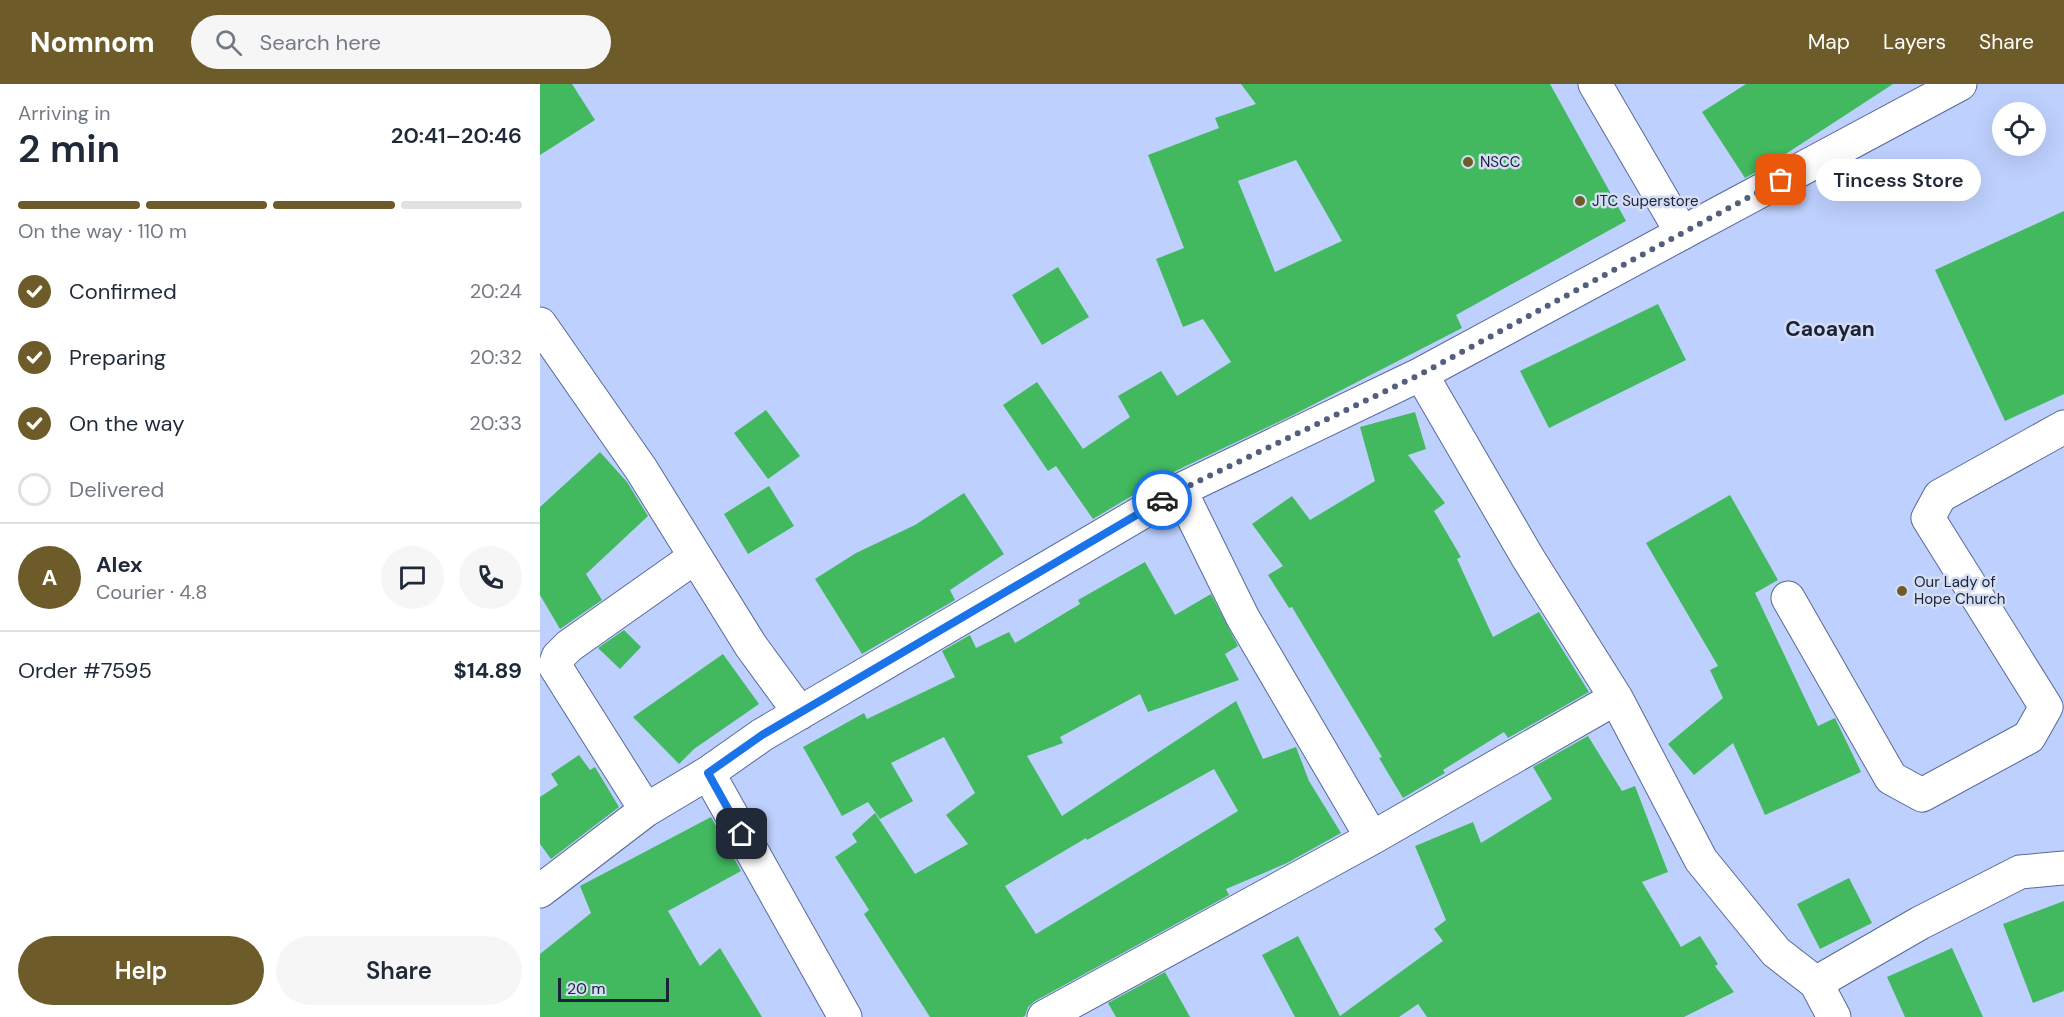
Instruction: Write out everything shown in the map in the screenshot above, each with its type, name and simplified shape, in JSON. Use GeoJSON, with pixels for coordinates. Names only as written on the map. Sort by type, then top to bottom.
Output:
{"type":"FeatureCollection","features":[{"type":"Feature","properties":{"kind":"street"},"geometry":{"type":"LineString","coordinates":[[1595,84],[1682,233]]}},
{"type":"Feature","properties":{"kind":"street"},"geometry":{"type":"LineString","coordinates":[[540,891],[646,810],[708,773],[762,735],[1180,490],[1421,374],[1960,84]]}},
{"type":"Feature","properties":{"kind":"street"},"geometry":{"type":"LineString","coordinates":[[540,324],[640,470],[751,646],[800,713]]}},
{"type":"Feature","properties":{"kind":"street"},"geometry":{"type":"LineString","coordinates":[[1421,374],[1528,558],[1616,698],[1701,860],[1776,952],[1816,983],[1834,1017]]}},
{"type":"Feature","properties":{"kind":"street"},"geometry":{"type":"LineString","coordinates":[[1788,598],[1891,778],[1922,795],[2029,737],[2046,707],[1928,518],[1940,496],[1980,472],[2064,428]]}},
{"type":"Feature","properties":{"kind":"street"},"geometry":{"type":"LineString","coordinates":[[1180,490],[1243,618],[1372,838]]}},
{"type":"Feature","properties":{"kind":"street"},"geometry":{"type":"LineString","coordinates":[[646,810],[555,666],[558,657],[569,646],[695,556]]}},
{"type":"Feature","properties":{"kind":"street"},"geometry":{"type":"LineString","coordinates":[[1044,1017],[1372,838],[1616,698]]}},
{"type":"Feature","properties":{"kind":"street"},"geometry":{"type":"LineString","coordinates":[[708,773],[845,1017]]}},
{"type":"Feature","properties":{"kind":"street"},"geometry":{"type":"LineString","coordinates":[[1816,983],[1920,923],[2020,872],[2064,868]]}},
{"type":"Feature","properties":{"kind":"building"},"geometry":{"type":"Polygon","coordinates":[[[540,84],[572,84],[595,120],[540,155],[540,84]]]}},
{"type":"Feature","properties":{"kind":"building"},"geometry":{"type":"Polygon","coordinates":[[[1241,84],[1550,84],[1626,221],[1456,315],[1462,328],[1291,416],[1165,476],[1093,519],[1056,466],[1048,471],[1003,405],[1037,382],[1083,449],[1130,417],[1118,396],[1161,371],[1177,396],[1231,362],[1203,319],[1183,327],[1156,259],[1184,248],[1148,155],[1219,128],[1215,118],[1256,104],[1241,84]],[[1296,160],[1238,181],[1275,272],[1342,241],[1296,160]]]}},
{"type":"Feature","properties":{"kind":"building"},"geometry":{"type":"Polygon","coordinates":[[[1746,84],[1893,84],[1772,163],[1745,178],[1702,112],[1746,84]]]}},
{"type":"Feature","properties":{"kind":"building"},"geometry":{"type":"Polygon","coordinates":[[[2064,211],[2064,394],[2005,421],[1935,270],[2064,211]]]}},
{"type":"Feature","properties":{"kind":"building"},"geometry":{"type":"Polygon","coordinates":[[[1058,267],[1089,317],[1042,345],[1012,295],[1058,267]]]}},
{"type":"Feature","properties":{"kind":"building"},"geometry":{"type":"Polygon","coordinates":[[[1658,304],[1686,360],[1549,428],[1520,371],[1658,304]]]}},
{"type":"Feature","properties":{"kind":"building"},"geometry":{"type":"Polygon","coordinates":[[[766,410],[800,456],[768,479],[734,433],[766,410]]]}},
{"type":"Feature","properties":{"kind":"building"},"geometry":{"type":"Polygon","coordinates":[[[1415,412],[1426,449],[1408,455],[1445,503],[1434,511],[1461,557],[1457,559],[1493,637],[1539,612],[1589,692],[1508,738],[1504,732],[1443,770],[1445,773],[1403,798],[1379,758],[1382,757],[1292,607],[1289,608],[1268,575],[1283,566],[1252,524],[1292,496],[1310,520],[1375,481],[1360,427],[1415,412]]]}},
{"type":"Feature","properties":{"kind":"building"},"geometry":{"type":"Polygon","coordinates":[[[600,452],[627,482],[648,516],[586,574],[602,600],[560,629],[540,595],[540,507],[600,452]]]}},
{"type":"Feature","properties":{"kind":"building"},"geometry":{"type":"Polygon","coordinates":[[[769,486],[794,526],[748,554],[724,514],[769,486]]]}},
{"type":"Feature","properties":{"kind":"building"},"geometry":{"type":"Polygon","coordinates":[[[964,493],[1004,554],[950,590],[955,600],[862,654],[815,579],[856,553],[915,525],[964,493]]]}},
{"type":"Feature","properties":{"kind":"building"},"geometry":{"type":"Polygon","coordinates":[[[1730,495],[1778,580],[1755,593],[1818,726],[1835,718],[1861,772],[1765,815],[1733,743],[1694,775],[1668,744],[1723,698],[1710,670],[1718,666],[1646,543],[1730,495]]]}},
{"type":"Feature","properties":{"kind":"building"},"geometry":{"type":"Polygon","coordinates":[[[1145,562],[1175,615],[1211,594],[1238,646],[1225,654],[1239,680],[1148,712],[1140,694],[1060,737],[1063,743],[1027,756],[1062,816],[1236,701],[1263,759],[1296,747],[1309,781],[1341,833],[1287,863],[1226,889],[1229,895],[1035,1001],[1028,1007],[1023,1017],[930,1017],[864,914],[869,910],[835,857],[857,842],[852,834],[875,813],[915,874],[968,844],[946,815],[975,793],[944,737],[891,763],[913,801],[880,819],[868,802],[842,816],[803,747],[864,713],[867,719],[955,677],[942,651],[970,635],[976,648],[1009,632],[1015,643],[1080,604],[1078,600],[1145,562]],[[1214,769],[1087,840],[1086,838],[1005,886],[1036,934],[1238,811],[1214,769]]]}},
{"type":"Feature","properties":{"kind":"building"},"geometry":{"type":"Polygon","coordinates":[[[624,630],[641,647],[620,669],[598,648],[624,630]]]}},
{"type":"Feature","properties":{"kind":"building"},"geometry":{"type":"Polygon","coordinates":[[[723,654],[759,704],[694,749],[679,764],[633,717],[723,654]]]}},
{"type":"Feature","properties":{"kind":"building"},"geometry":{"type":"Polygon","coordinates":[[[1588,736],[1622,791],[1635,786],[1668,872],[1642,882],[1681,947],[1700,936],[1718,964],[1715,966],[1734,992],[1684,1017],[1427,1017],[1418,1004],[1399,1017],[1295,1017],[1262,955],[1298,936],[1340,1016],[1443,941],[1434,929],[1446,920],[1415,846],[1473,822],[1481,843],[1552,799],[1533,767],[1588,736]]]}},
{"type":"Feature","properties":{"kind":"building"},"geometry":{"type":"Polygon","coordinates":[[[579,755],[590,770],[595,767],[619,807],[551,859],[540,844],[540,797],[558,785],[551,774],[579,755]]]}},
{"type":"Feature","properties":{"kind":"building"},"geometry":{"type":"Polygon","coordinates":[[[711,817],[741,871],[668,911],[700,966],[720,948],[762,1017],[540,1017],[540,954],[591,913],[580,886],[711,817]]]}},
{"type":"Feature","properties":{"kind":"building"},"geometry":{"type":"Polygon","coordinates":[[[1849,878],[1872,923],[1820,949],[1797,904],[1849,878]]]}},
{"type":"Feature","properties":{"kind":"building"},"geometry":{"type":"Polygon","coordinates":[[[2064,901],[2064,991],[2033,1003],[2003,924],[2064,901]]]}},
{"type":"Feature","properties":{"kind":"building"},"geometry":{"type":"Polygon","coordinates":[[[1952,948],[1983,1017],[1905,1017],[1887,977],[1952,948]]]}},
{"type":"Feature","properties":{"kind":"building"},"geometry":{"type":"Polygon","coordinates":[[[1165,972],[1190,1017],[1116,1017],[1108,1003],[1165,972]]]}},
{"type":"Feature","properties":{"kind":"way so far"},"geometry":{"type":"LineString","coordinates":[[1162,500],[1421,374],[1781,180]]}},
{"type":"Feature","properties":{"kind":"place","name":"NSCC"},"geometry":{"type":"Point","coordinates":[1468,162]}},
{"type":"Feature","properties":{"kind":"place","name":"Tincess Store"},"geometry":{"type":"Point","coordinates":[1781,180]}},
{"type":"Feature","properties":{"kind":"place","name":"JTC Superstore"},"geometry":{"type":"Point","coordinates":[1580,201]}},
{"type":"Feature","properties":{"kind":"place","name":"Our Lady of Hope Church"},"geometry":{"type":"Point","coordinates":[1902,591]}},
{"type":"Feature","properties":{"kind":"district","name":"Caoayan"},"geometry":{"type":"Point","coordinates":[1830,329]}},
{"type":"Feature","properties":{"kind":"route"},"geometry":{"type":"LineString","coordinates":[[742,834],[708,773],[762,735],[1162,500]]}}]}
